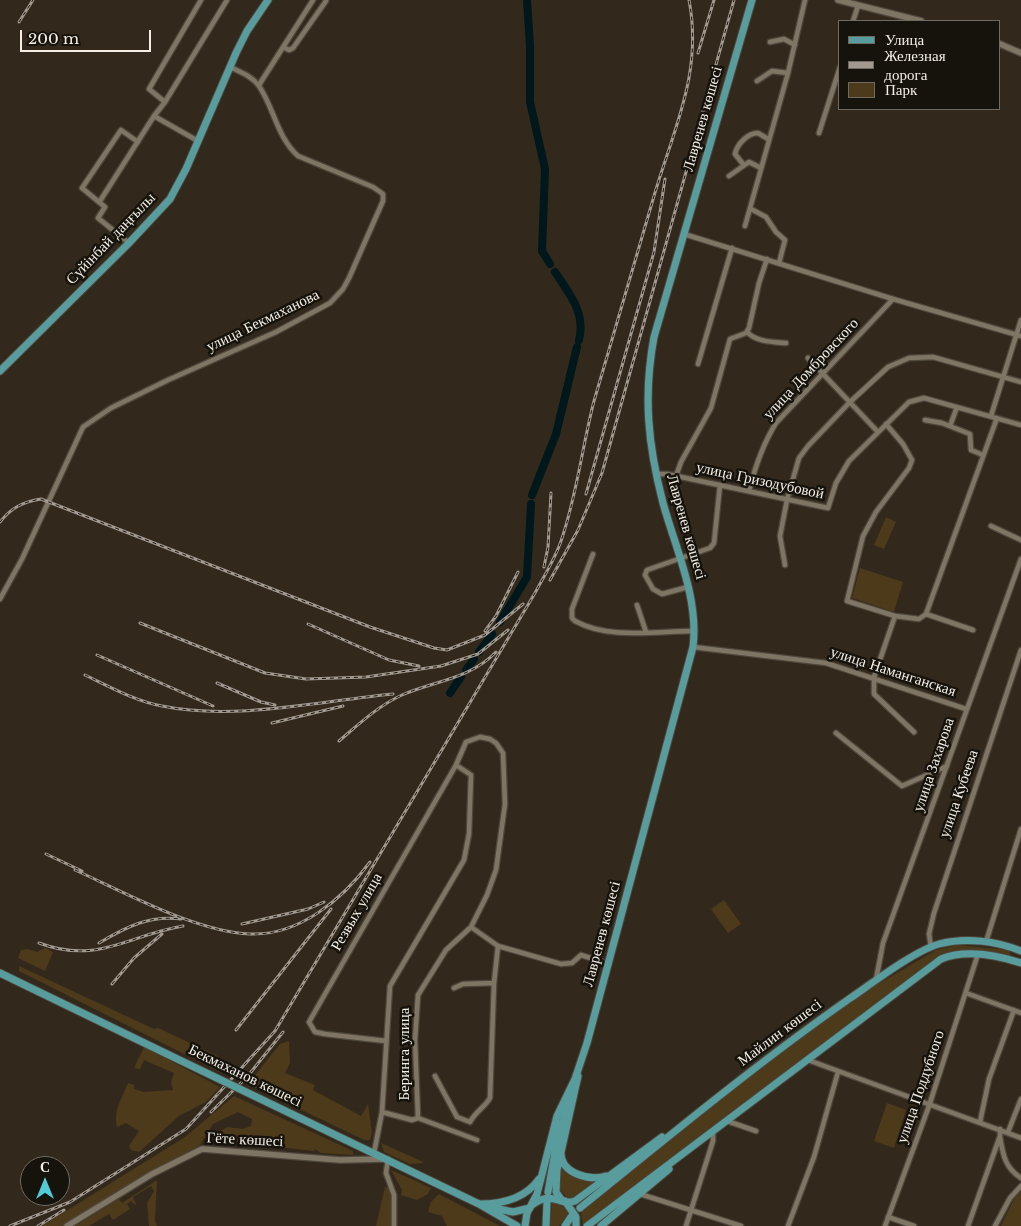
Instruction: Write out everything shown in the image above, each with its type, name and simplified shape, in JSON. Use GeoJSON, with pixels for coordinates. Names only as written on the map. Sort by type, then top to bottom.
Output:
{"type":"FeatureCollection","features":[{"type":"Feature","properties":{"kind":"main road","name":"Сүйінбай даңғылы"},"geometry":{"type":"LineString","coordinates":[[0,371],[129,243],[170,198],[198,142],[247,31],[268,0]]}},
{"type":"Feature","properties":{"kind":"main road","name":"Лавренев көшесі"},"geometry":{"type":"LineString","coordinates":[[525,1226],[557,1116],[575,1079],[581,1061],[693,647],[695,631],[688,587],[656,474],[647,422],[650,360],[654,337],[752,0]]}},
{"type":"Feature","properties":{"kind":"main road"},"geometry":{"type":"LineString","coordinates":[[838,0],[859,3],[918,20]]}},
{"type":"Feature","properties":{"kind":"main road"},"geometry":{"type":"LineString","coordinates":[[1001,44],[1021,53]]}},
{"type":"Feature","properties":{"kind":"main road","name":"Майлин көшесі"},"geometry":{"type":"LineString","coordinates":[[576,1209],[819,1020],[876,980],[931,947],[961,941],[986,942],[1019,950]]}},
{"type":"Feature","properties":{"kind":"main road"},"geometry":{"type":"LineString","coordinates":[[1013,961],[1019,950]]}},
{"type":"Feature","properties":{"kind":"main road"},"geometry":{"type":"LineString","coordinates":[[587,1226],[941,959],[957,955],[978,954],[1021,963]]}},
{"type":"Feature","properties":{"kind":"main road","name":"Бекмаханов көшесі"},"geometry":{"type":"LineString","coordinates":[[0,973],[480,1204],[517,1226]]}},
{"type":"Feature","properties":{"kind":"main road","name":"Лавренев көшесі"},"geometry":{"type":"LineString","coordinates":[[563,1200],[556,1192],[555,1185],[581,1061]]}},
{"type":"Feature","properties":{"kind":"main road"},"geometry":{"type":"LineString","coordinates":[[548,1192],[556,1146],[575,1079]]}},
{"type":"Feature","properties":{"kind":"main road","name":"Бекмаханов көшесі"},"geometry":{"type":"LineString","coordinates":[[480,1204],[508,1212],[520,1212],[542,1199],[551,1197],[575,1201],[650,1144],[686,1122]]}},
{"type":"Feature","properties":{"kind":"main road"},"geometry":{"type":"LineString","coordinates":[[601,1226],[699,1142]]}},
{"type":"Feature","properties":{"kind":"main road"},"geometry":{"type":"LineString","coordinates":[[353,1160],[360,1154],[354,1143]]}},
{"type":"Feature","properties":{"kind":"main road","name":"Гёте көшесі"},"geometry":{"type":"LineString","coordinates":[[67,1226],[152,1174],[202,1149],[353,1160],[388,1159]]}},
{"type":"Feature","properties":{"kind":"main road"},"geometry":{"type":"LineString","coordinates":[[561,1152],[565,1164],[578,1174],[597,1178],[611,1174]]}},
{"type":"Feature","properties":{"kind":"main road"},"geometry":{"type":"LineString","coordinates":[[480,1204],[494,1204],[510,1200],[527,1191],[540,1177]]}},
{"type":"Feature","properties":{"kind":"main road"},"geometry":{"type":"LineString","coordinates":[[563,1200],[576,1209],[576,1226]]}},
{"type":"Feature","properties":{"kind":"main road"},"geometry":{"type":"LineString","coordinates":[[546,1226],[547,1202]]}},
{"type":"Feature","properties":{"kind":"main road"},"geometry":{"type":"LineString","coordinates":[[564,1226],[571,1217]]}},
{"type":"Feature","properties":{"kind":"street"},"geometry":{"type":"LineString","coordinates":[[165,102],[149,89],[201,0]]}},
{"type":"Feature","properties":{"kind":"street"},"geometry":{"type":"LineString","coordinates":[[259,85],[312,0]]}},
{"type":"Feature","properties":{"kind":"street"},"geometry":{"type":"LineString","coordinates":[[283,47],[291,50],[327,0]]}},
{"type":"Feature","properties":{"kind":"street"},"geometry":{"type":"LineString","coordinates":[[745,226],[788,73],[805,0]]}},
{"type":"Feature","properties":{"kind":"street"},"geometry":{"type":"LineString","coordinates":[[100,201],[154,116],[165,102],[225,1]]}},
{"type":"Feature","properties":{"kind":"street"},"geometry":{"type":"LineString","coordinates":[[853,20],[859,3]]}},
{"type":"Feature","properties":{"kind":"street"},"geometry":{"type":"LineString","coordinates":[[770,42],[784,39],[795,46]]}},
{"type":"Feature","properties":{"kind":"street","name":"улица Бекмаханова"},"geometry":{"type":"LineString","coordinates":[[0,599],[22,559],[83,427],[111,408],[168,380],[276,332],[330,303],[343,289],[349,278],[383,200],[383,194],[373,187],[298,156],[290,149],[259,85],[247,75],[230,67]]}},
{"type":"Feature","properties":{"kind":"street"},"geometry":{"type":"LineString","coordinates":[[757,80],[772,72],[788,73]]}},
{"type":"Feature","properties":{"kind":"street"},"geometry":{"type":"LineString","coordinates":[[819,133],[838,73]]}},
{"type":"Feature","properties":{"kind":"street"},"geometry":{"type":"LineString","coordinates":[[154,116],[198,142]]}},
{"type":"Feature","properties":{"kind":"street"},"geometry":{"type":"LineString","coordinates":[[129,243],[98,218],[105,207],[82,188],[121,130],[138,142]]}},
{"type":"Feature","properties":{"kind":"street"},"geometry":{"type":"LineString","coordinates":[[743,164],[735,154],[736,149],[747,136],[758,133],[768,139]]}},
{"type":"Feature","properties":{"kind":"street"},"geometry":{"type":"LineString","coordinates":[[729,176],[743,164],[749,162],[761,168]]}},
{"type":"Feature","properties":{"kind":"street"},"geometry":{"type":"LineString","coordinates":[[751,209],[766,217],[776,232],[785,240],[779,263]]}},
{"type":"Feature","properties":{"kind":"street"},"geometry":{"type":"LineString","coordinates":[[684,234],[1019,336]]}},
{"type":"Feature","properties":{"kind":"street"},"geometry":{"type":"LineString","coordinates":[[698,364],[732,248]]}},
{"type":"Feature","properties":{"kind":"street"},"geometry":{"type":"LineString","coordinates":[[747,332],[767,259]]}},
{"type":"Feature","properties":{"kind":"street","name":"улица Домбровского"},"geometry":{"type":"LineString","coordinates":[[749,492],[755,468],[768,436],[776,423],[893,299]]}},
{"type":"Feature","properties":{"kind":"street"},"geometry":{"type":"LineString","coordinates":[[886,424],[904,444],[912,460],[910,468],[876,512],[863,536],[847,600],[895,616],[919,619],[926,614],[983,455],[1003,377],[1019,336],[1021,320]]}},
{"type":"Feature","properties":{"kind":"street"},"geometry":{"type":"LineString","coordinates":[[747,332],[750,336],[769,342],[786,343]]}},
{"type":"Feature","properties":{"kind":"street"},"geometry":{"type":"LineString","coordinates":[[676,476],[681,462],[711,408],[730,339],[747,332]]}},
{"type":"Feature","properties":{"kind":"street"},"geometry":{"type":"LineString","coordinates":[[785,565],[780,536],[786,500],[798,462],[804,452],[849,403],[888,367],[909,358],[933,357],[1021,382]]}},
{"type":"Feature","properties":{"kind":"street"},"geometry":{"type":"LineString","coordinates":[[808,358],[821,374],[878,432],[916,398],[924,398],[1021,425]]}},
{"type":"Feature","properties":{"kind":"street"},"geometry":{"type":"LineString","coordinates":[[950,426],[957,407]]}},
{"type":"Feature","properties":{"kind":"street"},"geometry":{"type":"LineString","coordinates":[[925,420],[950,426],[970,434],[971,450],[983,455]]}},
{"type":"Feature","properties":{"kind":"street","name":"улица Гризодубовой"},"geometry":{"type":"LineString","coordinates":[[656,474],[676,476],[828,508],[842,470],[878,432]]}},
{"type":"Feature","properties":{"kind":"street"},"geometry":{"type":"LineString","coordinates":[[688,587],[662,594],[653,589],[645,575],[647,570],[710,548],[714,543],[720,485]]}},
{"type":"Feature","properties":{"kind":"street"},"geometry":{"type":"LineString","coordinates":[[991,526],[1021,540]]}},
{"type":"Feature","properties":{"kind":"street"},"geometry":{"type":"LineString","coordinates":[[594,554],[572,609],[572,618],[580,624],[624,634],[695,631]]}},
{"type":"Feature","properties":{"kind":"street","name":"улица Захарова"},"geometry":{"type":"LineString","coordinates":[[876,980],[883,943],[1021,559]]}},
{"type":"Feature","properties":{"kind":"street"},"geometry":{"type":"LineString","coordinates":[[637,604],[646,632]]}},
{"type":"Feature","properties":{"kind":"street"},"geometry":{"type":"LineString","coordinates":[[926,614],[973,630]]}},
{"type":"Feature","properties":{"kind":"street"},"geometry":{"type":"LineString","coordinates":[[895,616],[874,677],[875,696],[914,732]]}},
{"type":"Feature","properties":{"kind":"street","name":"улица Наманганская"},"geometry":{"type":"LineString","coordinates":[[693,647],[826,662],[966,709]]}},
{"type":"Feature","properties":{"kind":"street","name":"улица Кубеева"},"geometry":{"type":"LineString","coordinates":[[931,947],[929,934],[934,913],[1021,650]]}},
{"type":"Feature","properties":{"kind":"street"},"geometry":{"type":"LineString","coordinates":[[836,733],[902,786],[947,766]]}},
{"type":"Feature","properties":{"kind":"street","name":"Беринга улица"},"geometry":{"type":"LineString","coordinates":[[382,1112],[412,1120],[418,1118],[415,1040],[418,995],[446,950],[471,927],[487,895],[496,870],[505,804],[503,753],[496,743],[490,739],[480,737],[466,742]]}},
{"type":"Feature","properties":{"kind":"street","name":"Резвых улица"},"geometry":{"type":"LineString","coordinates":[[386,1041],[315,1032],[309,1022],[456,765],[466,742]]}},
{"type":"Feature","properties":{"kind":"street","name":"Беринга улица"},"geometry":{"type":"LineString","coordinates":[[374,1153],[382,1112],[390,986],[443,900],[466,854],[471,775],[456,765]]}},
{"type":"Feature","properties":{"kind":"street"},"geometry":{"type":"LineString","coordinates":[[986,942],[1021,829]]}},
{"type":"Feature","properties":{"kind":"street"},"geometry":{"type":"LineString","coordinates":[[471,927],[498,946],[566,965],[581,956],[608,964]]}},
{"type":"Feature","properties":{"kind":"street"},"geometry":{"type":"LineString","coordinates":[[435,1076],[454,1115],[470,1122],[475,1112],[488,1103],[490,1098],[494,984],[498,946]]}},
{"type":"Feature","properties":{"kind":"street","name":"улица Поддубного"},"geometry":{"type":"LineString","coordinates":[[885,1226],[929,1106],[978,954]]}},
{"type":"Feature","properties":{"kind":"street"},"geometry":{"type":"LineString","coordinates":[[454,988],[463,984],[494,984]]}},
{"type":"Feature","properties":{"kind":"street"},"geometry":{"type":"LineString","coordinates":[[966,993],[1021,1013]]}},
{"type":"Feature","properties":{"kind":"street"},"geometry":{"type":"LineString","coordinates":[[980,1122],[989,1079],[1014,1010]]}},
{"type":"Feature","properties":{"kind":"street"},"geometry":{"type":"LineString","coordinates":[[808,1060],[929,1106],[980,1122],[1021,1138]]}},
{"type":"Feature","properties":{"kind":"street"},"geometry":{"type":"LineString","coordinates":[[788,1226],[814,1157],[838,1072]]}},
{"type":"Feature","properties":{"kind":"street"},"geometry":{"type":"LineString","coordinates":[[1008,1132],[1021,1100]]}},
{"type":"Feature","properties":{"kind":"street"},"geometry":{"type":"LineString","coordinates":[[418,1118],[477,1140]]}},
{"type":"Feature","properties":{"kind":"street"},"geometry":{"type":"LineString","coordinates":[[727,1121],[756,1131]]}},
{"type":"Feature","properties":{"kind":"street"},"geometry":{"type":"LineString","coordinates":[[1000,1129],[1004,1161],[1013,1173],[1021,1178]]}},
{"type":"Feature","properties":{"kind":"street"},"geometry":{"type":"LineString","coordinates":[[686,1226],[713,1141],[713,1132]]}},
{"type":"Feature","properties":{"kind":"street"},"geometry":{"type":"LineString","coordinates":[[968,1226],[1000,1136]]}},
{"type":"Feature","properties":{"kind":"street"},"geometry":{"type":"LineString","coordinates":[[388,1159],[386,1173],[394,1195],[394,1226]]}},
{"type":"Feature","properties":{"kind":"street"},"geometry":{"type":"LineString","coordinates":[[995,1226],[1010,1198],[1021,1186]]}},
{"type":"Feature","properties":{"kind":"street"},"geometry":{"type":"LineString","coordinates":[[640,1194],[691,1212],[741,1226]]}},
{"type":"Feature","properties":{"kind":"street"},"geometry":{"type":"LineString","coordinates":[[888,1217],[914,1226]]}},
{"type":"Feature","properties":{"kind":"green space"},"geometry":{"type":"Polygon","coordinates":[[[886,517],[896,522],[884,549],[874,545],[886,517]]]}},
{"type":"Feature","properties":{"kind":"green space"},"geometry":{"type":"Polygon","coordinates":[[[860,568],[903,582],[894,612],[852,598],[860,568]]]}},
{"type":"Feature","properties":{"kind":"green space"},"geometry":{"type":"Polygon","coordinates":[[[724,900],[741,924],[728,933],[711,909],[724,900]]]}},
{"type":"Feature","properties":{"kind":"green space"},"geometry":{"type":"Polygon","coordinates":[[[958,945],[1008,950],[1011,955],[1008,957],[942,956],[932,961],[583,1226],[581,1212],[715,1104],[851,1000],[936,950],[958,945]]]}},
{"type":"Feature","properties":{"kind":"green space"},"geometry":{"type":"Polygon","coordinates":[[[45,948],[53,952],[45,971],[18,958],[21,950],[27,949],[37,952],[45,948]]]}},
{"type":"Feature","properties":{"kind":"green space"},"geometry":{"type":"Polygon","coordinates":[[[19,966],[154,1029],[158,1028],[216,1055],[227,1064],[222,1073],[19,971],[19,966]]]}},
{"type":"Feature","properties":{"kind":"green space"},"geometry":{"type":"Polygon","coordinates":[[[289,1041],[290,1063],[285,1073],[315,1085],[313,1090],[361,1116],[368,1104],[372,1133],[370,1140],[364,1140],[248,1084],[280,1044],[289,1041]]]}},
{"type":"Feature","properties":{"kind":"green space"},"geometry":{"type":"Polygon","coordinates":[[[144,1047],[220,1087],[206,1102],[179,1116],[139,1152],[131,1150],[129,1146],[139,1131],[126,1123],[117,1127],[116,1121],[117,1110],[128,1083],[134,1085],[134,1089],[144,1092],[173,1090],[171,1082],[174,1073],[144,1060],[140,1069],[134,1068],[144,1047]]]}},
{"type":"Feature","properties":{"kind":"green space"},"geometry":{"type":"Polygon","coordinates":[[[234,1096],[353,1151],[353,1155],[321,1153],[315,1149],[314,1151],[215,1140],[218,1133],[227,1127],[243,1129],[251,1126],[252,1119],[238,1112],[213,1124],[200,1145],[64,1226],[42,1226],[185,1137],[234,1096]]]}},
{"type":"Feature","properties":{"kind":"green space"},"geometry":{"type":"Polygon","coordinates":[[[887,1103],[906,1110],[894,1148],[874,1141],[887,1103]]]}},
{"type":"Feature","properties":{"kind":"green space"},"geometry":{"type":"Polygon","coordinates":[[[381,1143],[424,1163],[410,1164],[384,1152],[381,1143]]]}},
{"type":"Feature","properties":{"kind":"green space"},"geometry":{"type":"Polygon","coordinates":[[[561,1163],[563,1167],[599,1180],[574,1197],[568,1198],[559,1189],[561,1163]]]}},
{"type":"Feature","properties":{"kind":"green space"},"geometry":{"type":"Polygon","coordinates":[[[391,1170],[431,1188],[428,1194],[417,1200],[401,1195],[402,1190],[391,1170]]]}},
{"type":"Feature","properties":{"kind":"green space"},"geometry":{"type":"Polygon","coordinates":[[[157,1180],[155,1221],[157,1226],[149,1226],[147,1203],[154,1191],[151,1186],[133,1197],[136,1204],[131,1201],[127,1204],[130,1209],[113,1220],[109,1214],[89,1226],[75,1226],[119,1199],[122,1203],[157,1180]]]}},
{"type":"Feature","properties":{"kind":"green space"},"geometry":{"type":"Polygon","coordinates":[[[385,1187],[391,1188],[391,1226],[376,1226],[385,1187]]]}},
{"type":"Feature","properties":{"kind":"green space"},"geometry":{"type":"Polygon","coordinates":[[[1021,1192],[1021,1226],[1001,1226],[1015,1197],[1021,1192]]]}},
{"type":"Feature","properties":{"kind":"green space"},"geometry":{"type":"Polygon","coordinates":[[[439,1194],[500,1226],[447,1226],[442,1216],[428,1212],[431,1202],[439,1194]]]}},
{"type":"Feature","properties":{"kind":"green space"},"geometry":{"type":"Polygon","coordinates":[[[552,1202],[564,1207],[569,1213],[559,1226],[550,1226],[552,1202]]]}},
{"type":"Feature","properties":{"kind":"waterway"},"geometry":{"type":"LineString","coordinates":[[527,0],[530,46],[530,102],[545,169],[542,251],[550,264]]}},
{"type":"Feature","properties":{"kind":"waterway"},"geometry":{"type":"LineString","coordinates":[[555,272],[571,296],[578,312],[581,330],[579,340]]}},
{"type":"Feature","properties":{"kind":"waterway"},"geometry":{"type":"LineString","coordinates":[[532,495],[556,434],[577,347]]}},
{"type":"Feature","properties":{"kind":"waterway"},"geometry":{"type":"LineString","coordinates":[[500,622],[527,577],[531,504]]}},
{"type":"Feature","properties":{"kind":"waterway"},"geometry":{"type":"LineString","coordinates":[[479,652],[492,634]]}},
{"type":"Feature","properties":{"kind":"waterway"},"geometry":{"type":"LineString","coordinates":[[466,670],[474,659]]}},
{"type":"Feature","properties":{"kind":"waterway"},"geometry":{"type":"LineString","coordinates":[[450,693],[461,677]]}},
{"type":"Feature","properties":{"kind":"railway"},"geometry":{"type":"LineString","coordinates":[[19,22],[33,0]]}},
{"type":"Feature","properties":{"kind":"railway"},"geometry":{"type":"LineString","coordinates":[[10,1226],[70,1202],[186,1129],[275,1031],[535,593],[556,554],[567,524],[594,401],[684,100],[692,51],[689,0]]}},
{"type":"Feature","properties":{"kind":"railway"},"geometry":{"type":"LineString","coordinates":[[698,53],[714,0]]}},
{"type":"Feature","properties":{"kind":"railway"},"geometry":{"type":"LineString","coordinates":[[550,580],[578,530],[602,473],[734,0]]}},
{"type":"Feature","properties":{"kind":"railway"},"geometry":{"type":"LineString","coordinates":[[586,494],[654,252],[665,179]]}},
{"type":"Feature","properties":{"kind":"railway"},"geometry":{"type":"LineString","coordinates":[[544,567],[548,547],[551,493]]}},
{"type":"Feature","properties":{"kind":"railway"},"geometry":{"type":"LineString","coordinates":[[0,522],[18,506],[41,499],[370,627],[434,648],[447,650],[485,635],[523,604]]}},
{"type":"Feature","properties":{"kind":"railway"},"geometry":{"type":"LineString","coordinates":[[485,631],[496,616],[518,572]]}},
{"type":"Feature","properties":{"kind":"railway"},"geometry":{"type":"LineString","coordinates":[[140,623],[265,673],[306,679],[366,677],[441,666],[478,654],[508,630]]}},
{"type":"Feature","properties":{"kind":"railway"},"geometry":{"type":"LineString","coordinates":[[308,624],[389,660],[419,666]]}},
{"type":"Feature","properties":{"kind":"railway"},"geometry":{"type":"LineString","coordinates":[[339,741],[393,699],[463,674],[486,661],[496,652]]}},
{"type":"Feature","properties":{"kind":"railway"},"geometry":{"type":"LineString","coordinates":[[97,655],[213,706]]}},
{"type":"Feature","properties":{"kind":"railway"},"geometry":{"type":"LineString","coordinates":[[85,675],[142,701],[190,710],[248,711],[393,694]]}},
{"type":"Feature","properties":{"kind":"railway"},"geometry":{"type":"LineString","coordinates":[[217,683],[261,702],[275,705]]}},
{"type":"Feature","properties":{"kind":"railway"},"geometry":{"type":"LineString","coordinates":[[272,723],[343,706]]}},
{"type":"Feature","properties":{"kind":"railway"},"geometry":{"type":"LineString","coordinates":[[46,854],[82,871]]}},
{"type":"Feature","properties":{"kind":"railway"},"geometry":{"type":"LineString","coordinates":[[75,870],[184,919],[229,932],[250,934],[286,929],[318,913],[347,889],[370,862]]}},
{"type":"Feature","properties":{"kind":"railway"},"geometry":{"type":"LineString","coordinates":[[242,924],[308,909],[324,902]]}},
{"type":"Feature","properties":{"kind":"railway"},"geometry":{"type":"LineString","coordinates":[[236,1030],[331,909]]}},
{"type":"Feature","properties":{"kind":"railway"},"geometry":{"type":"LineString","coordinates":[[99,943],[128,927],[148,921],[169,918],[181,919]]}},
{"type":"Feature","properties":{"kind":"railway"},"geometry":{"type":"LineString","coordinates":[[39,943],[60,949],[96,950],[183,926]]}},
{"type":"Feature","properties":{"kind":"railway"},"geometry":{"type":"LineString","coordinates":[[112,984],[134,958],[162,934]]}},
{"type":"Feature","properties":{"kind":"railway"},"geometry":{"type":"LineString","coordinates":[[211,1112],[247,1077],[283,1032]]}},
{"type":"Feature","properties":{"kind":"railway"},"geometry":{"type":"LineString","coordinates":[[38,1226],[64,1210]]}}]}
